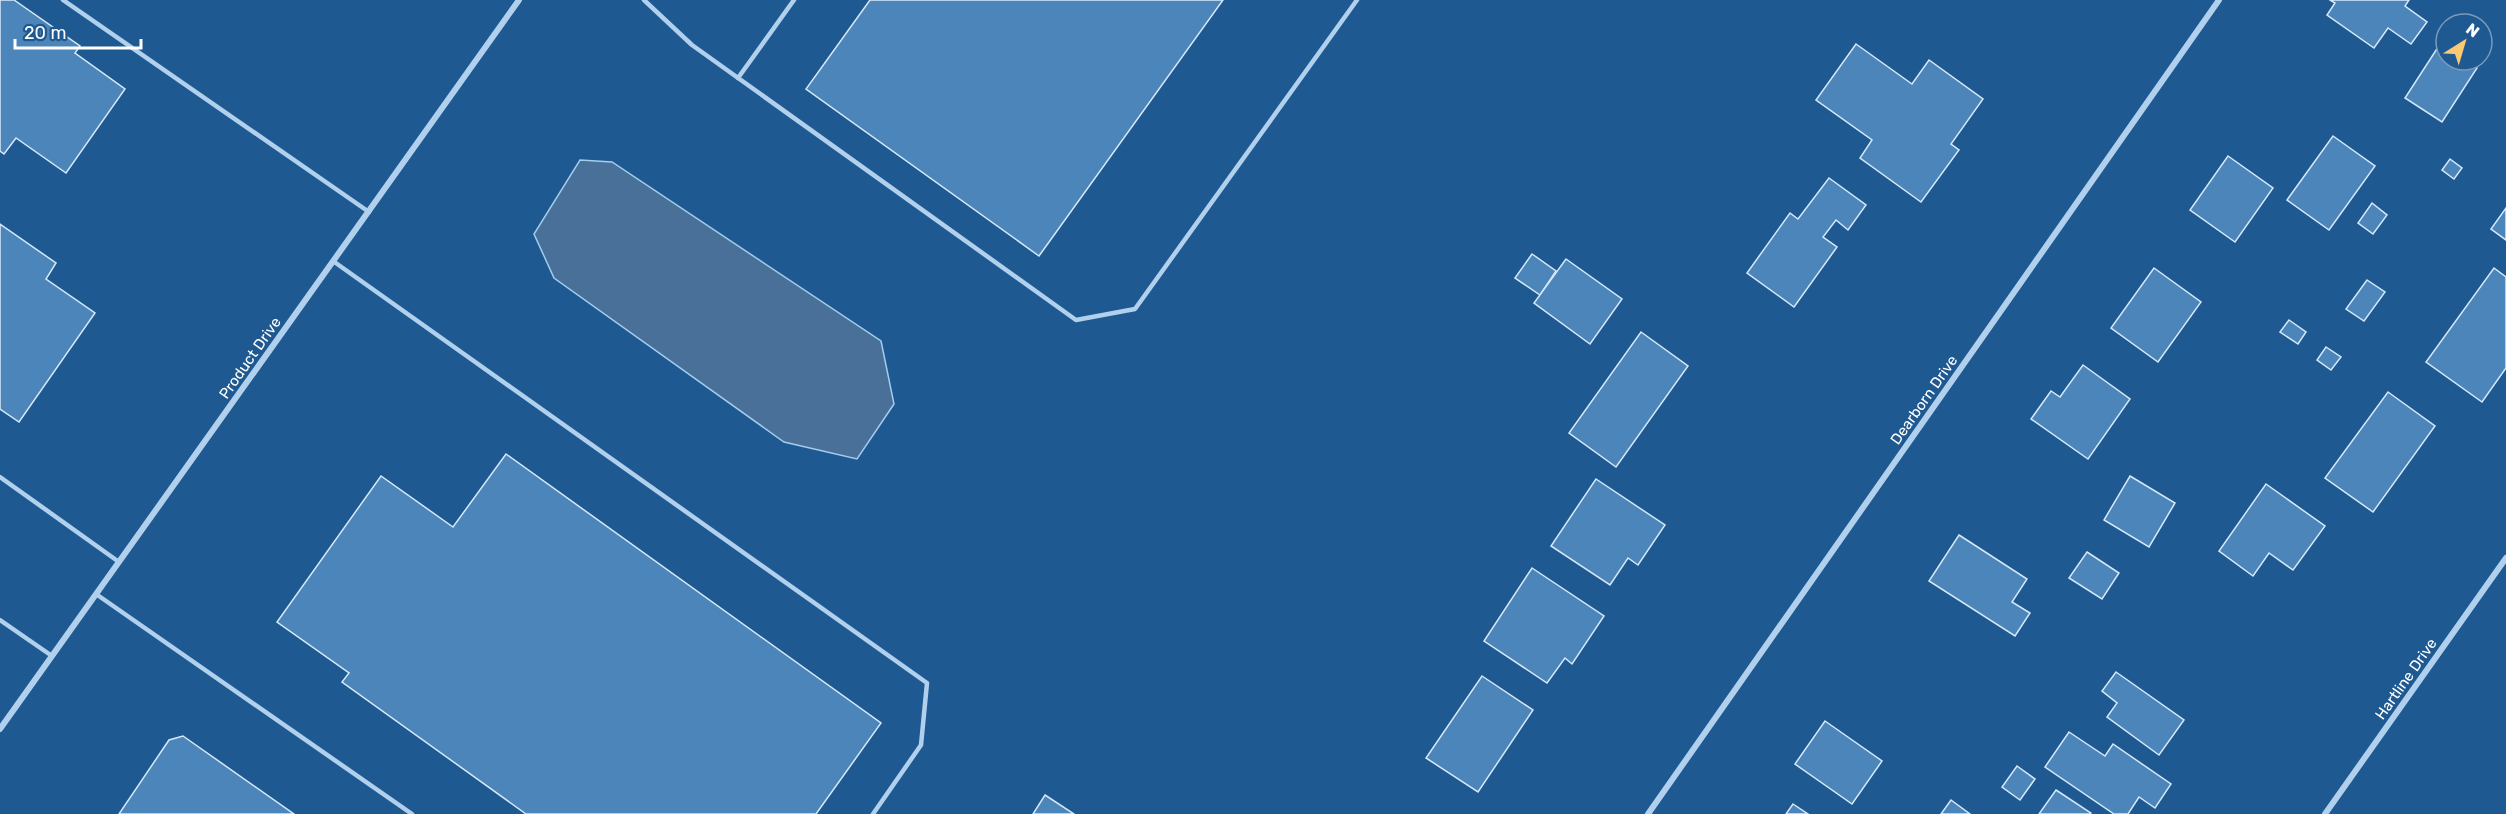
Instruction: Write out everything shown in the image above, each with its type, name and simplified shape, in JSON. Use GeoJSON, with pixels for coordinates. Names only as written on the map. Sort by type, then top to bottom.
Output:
{"type":"FeatureCollection","features":[{"type":"Feature","properties":{"kind":"street","name":"Product Drive"},"geometry":{"type":"LineString","coordinates":[[0,729],[519,0]]}},
{"type":"Feature","properties":{"kind":"street","name":"Dearborn Drive"},"geometry":{"type":"LineString","coordinates":[[1648,814],[2219,0]]}},
{"type":"Feature","properties":{"kind":"street","name":"Hartline Drive"},"geometry":{"type":"LineString","coordinates":[[2325,814],[2506,558]]}},
{"type":"Feature","properties":{"kind":"lane"},"geometry":{"type":"LineString","coordinates":[[63,0],[369,212]]}},
{"type":"Feature","properties":{"kind":"lane"},"geometry":{"type":"LineString","coordinates":[[644,0],[692,45],[1076,320],[1135,309],[1357,0]]}},
{"type":"Feature","properties":{"kind":"lane"},"geometry":{"type":"LineString","coordinates":[[738,78],[794,0]]}},
{"type":"Feature","properties":{"kind":"lane"},"geometry":{"type":"LineString","coordinates":[[333,261],[927,683],[921,745],[873,814]]}},
{"type":"Feature","properties":{"kind":"lane"},"geometry":{"type":"LineString","coordinates":[[0,477],[119,562]]}},
{"type":"Feature","properties":{"kind":"lane"},"geometry":{"type":"LineString","coordinates":[[96,594],[412,814]]}},
{"type":"Feature","properties":{"kind":"lane"},"geometry":{"type":"LineString","coordinates":[[0,620],[52,656]]}},
{"type":"Feature","properties":{"kind":"water"},"geometry":{"type":"Polygon","coordinates":[[[580,160],[612,162],[881,341],[894,404],[857,459],[784,442],[554,278],[534,234],[580,160]]]}},
{"type":"Feature","properties":{"kind":"building"},"geometry":{"type":"Polygon","coordinates":[[[0,0],[14,0],[80,46],[75,53],[125,89],[66,173],[16,138],[4,154],[0,151],[0,0]]]}},
{"type":"Feature","properties":{"kind":"building"},"geometry":{"type":"Polygon","coordinates":[[[870,0],[1223,0],[1039,256],[806,89],[870,0]]]}},
{"type":"Feature","properties":{"kind":"building"},"geometry":{"type":"Polygon","coordinates":[[[2330,0],[2409,0],[2405,6],[2427,22],[2411,44],[2388,28],[2374,48],[2327,15],[2335,3],[2330,0]]]}},
{"type":"Feature","properties":{"kind":"building"},"geometry":{"type":"Polygon","coordinates":[[[1856,44],[1912,84],[1929,60],[1983,99],[1951,144],[1959,150],[1921,202],[1860,158],[1872,140],[1816,100],[1856,44]]]}},
{"type":"Feature","properties":{"kind":"building"},"geometry":{"type":"Polygon","coordinates":[[[2434,53],[2434,72],[2474,72],[2442,122],[2405,98],[2434,53]]]}},
{"type":"Feature","properties":{"kind":"building"},"geometry":{"type":"Polygon","coordinates":[[[2333,136],[2375,166],[2329,230],[2287,200],[2333,136]]]}},
{"type":"Feature","properties":{"kind":"building"},"geometry":{"type":"Polygon","coordinates":[[[2228,156],[2273,188],[2235,242],[2190,210],[2228,156]]]}},
{"type":"Feature","properties":{"kind":"building"},"geometry":{"type":"Polygon","coordinates":[[[2450,159],[2462,168],[2454,179],[2442,170],[2450,159]]]}},
{"type":"Feature","properties":{"kind":"building"},"geometry":{"type":"Polygon","coordinates":[[[1829,178],[1866,205],[1848,230],[1836,220],[1823,237],[1837,247],[1794,307],[1747,273],[1790,213],[1798,219],[1829,178]]]}},
{"type":"Feature","properties":{"kind":"building"},"geometry":{"type":"Polygon","coordinates":[[[2372,203],[2387,215],[2373,234],[2358,223],[2372,203]]]}},
{"type":"Feature","properties":{"kind":"building"},"geometry":{"type":"Polygon","coordinates":[[[2506,208],[2506,240],[2491,229],[2506,208]]]}},
{"type":"Feature","properties":{"kind":"building"},"geometry":{"type":"Polygon","coordinates":[[[0,224],[56,263],[46,279],[95,313],[19,422],[0,409],[0,224]]]}},
{"type":"Feature","properties":{"kind":"building"},"geometry":{"type":"Polygon","coordinates":[[[1532,254],[1556,271],[1540,295],[1515,278],[1532,254]]]}},
{"type":"Feature","properties":{"kind":"building"},"geometry":{"type":"Polygon","coordinates":[[[1566,259],[1622,299],[1590,344],[1534,303],[1566,259]]]}},
{"type":"Feature","properties":{"kind":"building"},"geometry":{"type":"Polygon","coordinates":[[[2154,268],[2201,302],[2158,362],[2111,328],[2154,268]]]}},
{"type":"Feature","properties":{"kind":"building"},"geometry":{"type":"Polygon","coordinates":[[[2494,268],[2506,277],[2506,368],[2482,402],[2426,362],[2494,268]]]}},
{"type":"Feature","properties":{"kind":"building"},"geometry":{"type":"Polygon","coordinates":[[[2367,280],[2385,292],[2364,321],[2346,309],[2367,280]]]}},
{"type":"Feature","properties":{"kind":"building"},"geometry":{"type":"Polygon","coordinates":[[[2289,320],[2306,332],[2298,344],[2280,332],[2289,320]]]}},
{"type":"Feature","properties":{"kind":"building"},"geometry":{"type":"Polygon","coordinates":[[[1641,332],[1688,366],[1616,467],[1569,433],[1641,332]]]}},
{"type":"Feature","properties":{"kind":"building"},"geometry":{"type":"Polygon","coordinates":[[[2326,347],[2341,357],[2331,370],[2317,360],[2326,347]]]}},
{"type":"Feature","properties":{"kind":"building"},"geometry":{"type":"Polygon","coordinates":[[[2083,365],[2130,399],[2088,459],[2031,419],[2051,391],[2060,397],[2083,365]]]}},
{"type":"Feature","properties":{"kind":"building"},"geometry":{"type":"Polygon","coordinates":[[[2388,392],[2435,426],[2373,512],[2325,478],[2388,392]]]}},
{"type":"Feature","properties":{"kind":"building"},"geometry":{"type":"Polygon","coordinates":[[[506,454],[881,723],[816,814],[526,814],[342,682],[349,673],[277,622],[381,476],[453,527],[506,454]]]}},
{"type":"Feature","properties":{"kind":"building"},"geometry":{"type":"Polygon","coordinates":[[[2130,476],[2175,503],[2149,547],[2104,520],[2130,476]]]}},
{"type":"Feature","properties":{"kind":"building"},"geometry":{"type":"Polygon","coordinates":[[[1596,479],[1665,525],[1638,565],[1628,558],[1610,585],[1551,546],[1596,479]]]}},
{"type":"Feature","properties":{"kind":"building"},"geometry":{"type":"Polygon","coordinates":[[[2266,484],[2325,526],[2293,570],[2269,553],[2253,576],[2219,551],[2266,484]]]}},
{"type":"Feature","properties":{"kind":"building"},"geometry":{"type":"Polygon","coordinates":[[[1959,535],[2027,579],[2012,602],[2030,613],[2015,636],[1929,581],[1959,535]]]}},
{"type":"Feature","properties":{"kind":"building"},"geometry":{"type":"Polygon","coordinates":[[[2087,552],[2119,573],[2102,599],[2069,578],[2087,552]]]}},
{"type":"Feature","properties":{"kind":"building"},"geometry":{"type":"Polygon","coordinates":[[[1532,568],[1604,616],[1572,664],[1565,658],[1547,683],[1484,641],[1532,568]]]}},
{"type":"Feature","properties":{"kind":"building"},"geometry":{"type":"Polygon","coordinates":[[[2116,672],[2184,720],[2159,755],[2107,717],[2117,703],[2102,691],[2116,672]]]}},
{"type":"Feature","properties":{"kind":"building"},"geometry":{"type":"Polygon","coordinates":[[[1482,676],[1533,710],[1478,792],[1426,758],[1482,676]]]}},
{"type":"Feature","properties":{"kind":"building"},"geometry":{"type":"Polygon","coordinates":[[[1825,721],[1882,761],[1852,804],[1795,764],[1825,721]]]}},
{"type":"Feature","properties":{"kind":"building"},"geometry":{"type":"Polygon","coordinates":[[[2069,732],[2105,756],[2113,744],[2171,784],[2155,808],[2139,797],[2128,814],[2114,814],[2045,767],[2069,732]]]}},
{"type":"Feature","properties":{"kind":"building"},"geometry":{"type":"Polygon","coordinates":[[[183,736],[294,814],[119,814],[169,740],[183,736]]]}},
{"type":"Feature","properties":{"kind":"building"},"geometry":{"type":"Polygon","coordinates":[[[2017,766],[2035,779],[2020,800],[2002,787],[2017,766]]]}},
{"type":"Feature","properties":{"kind":"building"},"geometry":{"type":"Polygon","coordinates":[[[2056,790],[2091,813],[2039,814],[2056,790]]]}},
{"type":"Feature","properties":{"kind":"building"},"geometry":{"type":"Polygon","coordinates":[[[1045,795],[1074,814],[1033,814],[1045,795]]]}},
{"type":"Feature","properties":{"kind":"building"},"geometry":{"type":"Polygon","coordinates":[[[1951,800],[1970,814],[1941,814],[1951,800]]]}},
{"type":"Feature","properties":{"kind":"building"},"geometry":{"type":"Polygon","coordinates":[[[1793,804],[1808,814],[1786,814],[1793,804]]]}}]}
